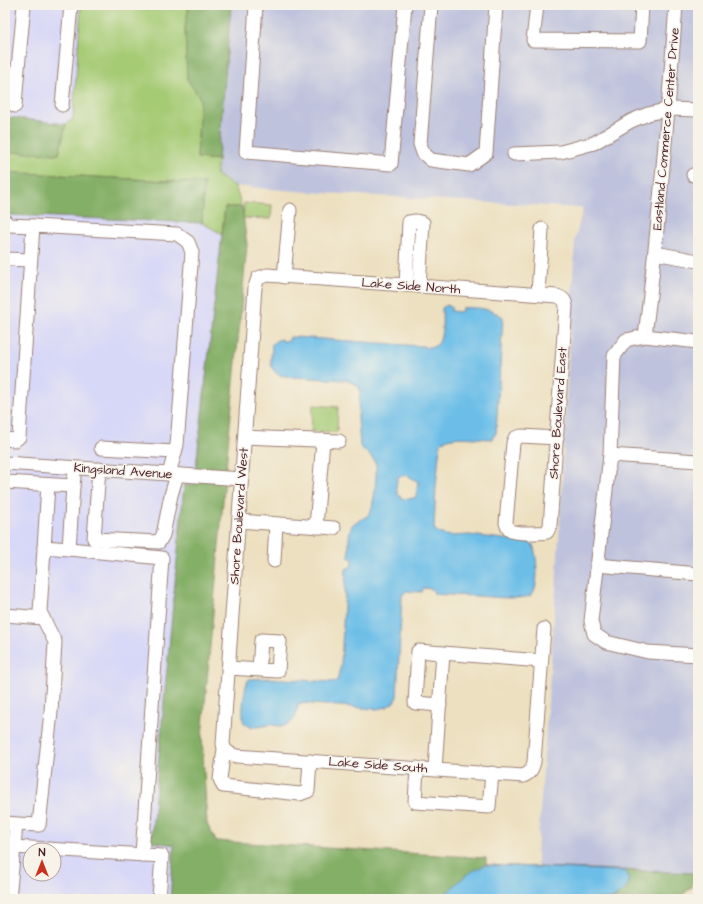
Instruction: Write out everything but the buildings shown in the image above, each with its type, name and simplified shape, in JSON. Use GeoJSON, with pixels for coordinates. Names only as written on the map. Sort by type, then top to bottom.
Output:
{"type":"FeatureCollection","features":[{"type":"Feature","properties":{"kind":"street"},"geometry":{"type":"LineString","coordinates":[[15,106],[11,78],[24,5]]}},
{"type":"Feature","properties":{"kind":"street"},"geometry":{"type":"LineString","coordinates":[[62,105],[71,5]]}},
{"type":"Feature","properties":{"kind":"street"},"geometry":{"type":"LineString","coordinates":[[256,5],[246,152],[392,164],[405,5]]}},
{"type":"Feature","properties":{"kind":"street"},"geometry":{"type":"LineString","coordinates":[[431,5],[420,144],[423,153],[431,160],[469,165],[486,153],[496,5]]}},
{"type":"Feature","properties":{"kind":"street"},"geometry":{"type":"LineString","coordinates":[[537,5],[533,40],[640,41],[642,5]]}},
{"type":"Feature","properties":{"kind":"street","name":"Eastland Commerce Center Drive"},"geometry":{"type":"LineString","coordinates":[[645,336],[669,110],[676,5]]}},
{"type":"Feature","properties":{"kind":"street"},"geometry":{"type":"LineString","coordinates":[[514,154],[561,152],[594,143],[630,122],[648,114],[669,110],[698,110]]}},
{"type":"Feature","properties":{"kind":"street"},"geometry":{"type":"LineString","coordinates":[[284,277],[290,210]]}},
{"type":"Feature","properties":{"kind":"street"},"geometry":{"type":"LineString","coordinates":[[5,221],[9,225],[177,234],[188,242],[192,252],[177,445],[171,495],[164,535],[159,542],[94,539],[99,469]]}},
{"type":"Feature","properties":{"kind":"street"},"geometry":{"type":"LineString","coordinates":[[406,285],[409,222],[416,221],[423,223],[419,286]]}},
{"type":"Feature","properties":{"kind":"street"},"geometry":{"type":"LineString","coordinates":[[5,439],[15,440],[19,436],[33,226]]}},
{"type":"Feature","properties":{"kind":"street"},"geometry":{"type":"LineString","coordinates":[[538,294],[542,229]]}},
{"type":"Feature","properties":{"kind":"street"},"geometry":{"type":"LineString","coordinates":[[655,253],[698,261]]}},
{"type":"Feature","properties":{"kind":"street"},"geometry":{"type":"LineString","coordinates":[[5,259],[30,260]]}},
{"type":"Feature","properties":{"kind":"street","name":"Lake Side North"},"geometry":{"type":"LineString","coordinates":[[258,278],[267,275],[538,294],[557,296],[564,300]]}},
{"type":"Feature","properties":{"kind":"street","name":"Shore Boulevard West"},"geometry":{"type":"LineString","coordinates":[[258,278],[255,287],[228,668],[223,744],[225,751],[220,779],[223,786],[300,794],[308,790],[310,761]]}},
{"type":"Feature","properties":{"kind":"street","name":"Shore Boulevard East"},"geometry":{"type":"LineString","coordinates":[[557,438],[521,436],[515,438],[512,443],[506,523],[512,532],[547,532],[550,526],[557,438],[566,306],[564,300]]}},
{"type":"Feature","properties":{"kind":"street"},"geometry":{"type":"LineString","coordinates":[[698,342],[645,336],[626,340],[614,356],[610,455],[591,621],[594,634],[606,642],[648,652],[698,655]]}},
{"type":"Feature","properties":{"kind":"street"},"geometry":{"type":"LineString","coordinates":[[245,437],[340,441]]}},
{"type":"Feature","properties":{"kind":"street"},"geometry":{"type":"LineString","coordinates":[[316,527],[323,440]]}},
{"type":"Feature","properties":{"kind":"street"},"geometry":{"type":"LineString","coordinates":[[100,448],[175,452]]}},
{"type":"Feature","properties":{"kind":"street"},"geometry":{"type":"LineString","coordinates":[[610,455],[698,461]]}},
{"type":"Feature","properties":{"kind":"street","name":"Kingsland Avenue"},"geometry":{"type":"LineString","coordinates":[[5,463],[242,479]]}},
{"type":"Feature","properties":{"kind":"street"},"geometry":{"type":"LineString","coordinates":[[69,549],[74,468]]}},
{"type":"Feature","properties":{"kind":"street"},"geometry":{"type":"LineString","coordinates":[[5,482],[73,486]]}},
{"type":"Feature","properties":{"kind":"street"},"geometry":{"type":"LineString","coordinates":[[9,899],[14,847],[10,823],[39,825],[51,712],[55,642],[40,612],[48,484]]}},
{"type":"Feature","properties":{"kind":"street"},"geometry":{"type":"LineString","coordinates":[[239,521],[334,528]]}},
{"type":"Feature","properties":{"kind":"street"},"geometry":{"type":"LineString","coordinates":[[274,561],[276,524]]}},
{"type":"Feature","properties":{"kind":"street"},"geometry":{"type":"LineString","coordinates":[[44,547],[162,558],[142,855]]}},
{"type":"Feature","properties":{"kind":"street"},"geometry":{"type":"LineString","coordinates":[[598,565],[698,574]]}},
{"type":"Feature","properties":{"kind":"street"},"geometry":{"type":"LineString","coordinates":[[5,615],[43,618]]}},
{"type":"Feature","properties":{"kind":"street"},"geometry":{"type":"LineString","coordinates":[[440,705],[415,703],[418,651],[541,661],[544,629]]}},
{"type":"Feature","properties":{"kind":"street"},"geometry":{"type":"LineString","coordinates":[[435,769],[443,654]]}},
{"type":"Feature","properties":{"kind":"street","name":"Lake Side South"},"geometry":{"type":"LineString","coordinates":[[225,751],[236,756],[523,776],[529,773],[533,768],[534,762],[541,661]]}},
{"type":"Feature","properties":{"kind":"street"},"geometry":{"type":"LineString","coordinates":[[228,668],[259,670]]}},
{"type":"Feature","properties":{"kind":"street"},"geometry":{"type":"LineString","coordinates":[[417,768],[415,802],[474,806],[489,807],[492,773]]}},
{"type":"Feature","properties":{"kind":"street"},"geometry":{"type":"LineString","coordinates":[[14,847],[162,856],[158,899]]}},
{"type":"Feature","properties":{"kind":"shaded area"},"geometry":{"type":"Polygon","coordinates":[[[5,5],[81,5],[73,119],[66,124],[6,117],[5,5]]]}},
{"type":"Feature","properties":{"kind":"shaded area"},"geometry":{"type":"Polygon","coordinates":[[[231,5],[698,5],[698,870],[694,873],[537,867],[556,590],[575,240],[583,208],[308,192],[235,186],[216,175],[231,5]]]}},
{"type":"Feature","properties":{"kind":"shaded area"},"geometry":{"type":"Polygon","coordinates":[[[5,212],[7,215],[202,223],[222,234],[194,485],[184,485],[151,842],[174,845],[170,899],[5,899],[5,212]]]}},
{"type":"Feature","properties":{"kind":"green space"},"geometry":{"type":"Polygon","coordinates":[[[81,5],[189,5],[185,28],[187,79],[200,98],[197,158],[218,160],[216,175],[235,186],[242,207],[225,207],[222,234],[202,223],[204,183],[5,172],[5,152],[59,154],[66,124],[73,119],[81,5]]]}},
{"type":"Feature","properties":{"kind":"green space"},"geometry":{"type":"Polygon","coordinates":[[[189,5],[231,5],[218,160],[197,158],[200,98],[187,79],[185,28],[189,5]]]}},
{"type":"Feature","properties":{"kind":"green space"},"geometry":{"type":"Polygon","coordinates":[[[5,87],[6,117],[66,124],[59,154],[5,152],[5,87]]]}},
{"type":"Feature","properties":{"kind":"green space"},"geometry":{"type":"Polygon","coordinates":[[[5,172],[204,183],[202,223],[7,215],[5,212],[5,172]]]}},
{"type":"Feature","properties":{"kind":"green space"},"geometry":{"type":"Polygon","coordinates":[[[244,203],[272,205],[271,219],[243,218],[244,203]]]}},
{"type":"Feature","properties":{"kind":"green space"},"geometry":{"type":"Polygon","coordinates":[[[225,207],[242,207],[247,245],[202,737],[207,824],[216,841],[486,858],[486,865],[694,873],[691,888],[677,899],[170,899],[174,845],[151,842],[184,485],[194,485],[225,207]]]}},
{"type":"Feature","properties":{"kind":"green space"},"geometry":{"type":"Polygon","coordinates":[[[313,405],[338,407],[337,432],[311,431],[313,405]]]}},
{"type":"Feature","properties":{"kind":"water"},"geometry":{"type":"Polygon","coordinates":[[[447,305],[451,307],[451,311],[461,312],[462,308],[483,309],[503,317],[496,433],[492,439],[457,438],[444,441],[440,444],[434,528],[441,534],[451,536],[469,535],[529,542],[533,545],[536,556],[537,579],[534,591],[527,597],[512,598],[434,594],[433,589],[423,588],[422,592],[406,591],[402,596],[397,697],[394,702],[387,707],[377,709],[301,703],[298,704],[294,719],[289,724],[281,726],[270,725],[256,727],[247,725],[243,720],[243,708],[244,694],[249,679],[269,678],[331,682],[337,681],[341,665],[346,569],[351,567],[353,558],[349,558],[350,530],[357,521],[367,516],[371,511],[376,475],[375,462],[360,446],[358,418],[360,389],[357,385],[346,380],[279,375],[275,372],[271,365],[272,344],[277,340],[282,339],[282,341],[289,341],[290,337],[294,337],[424,346],[425,348],[437,345],[441,338],[442,308],[447,305]],[[407,475],[398,477],[396,487],[397,492],[402,498],[405,499],[416,497],[418,482],[407,475]]]}},
{"type":"Feature","properties":{"kind":"water"},"geometry":{"type":"Polygon","coordinates":[[[485,865],[625,871],[629,881],[626,889],[612,899],[440,899],[467,874],[485,865]]]}}]}
